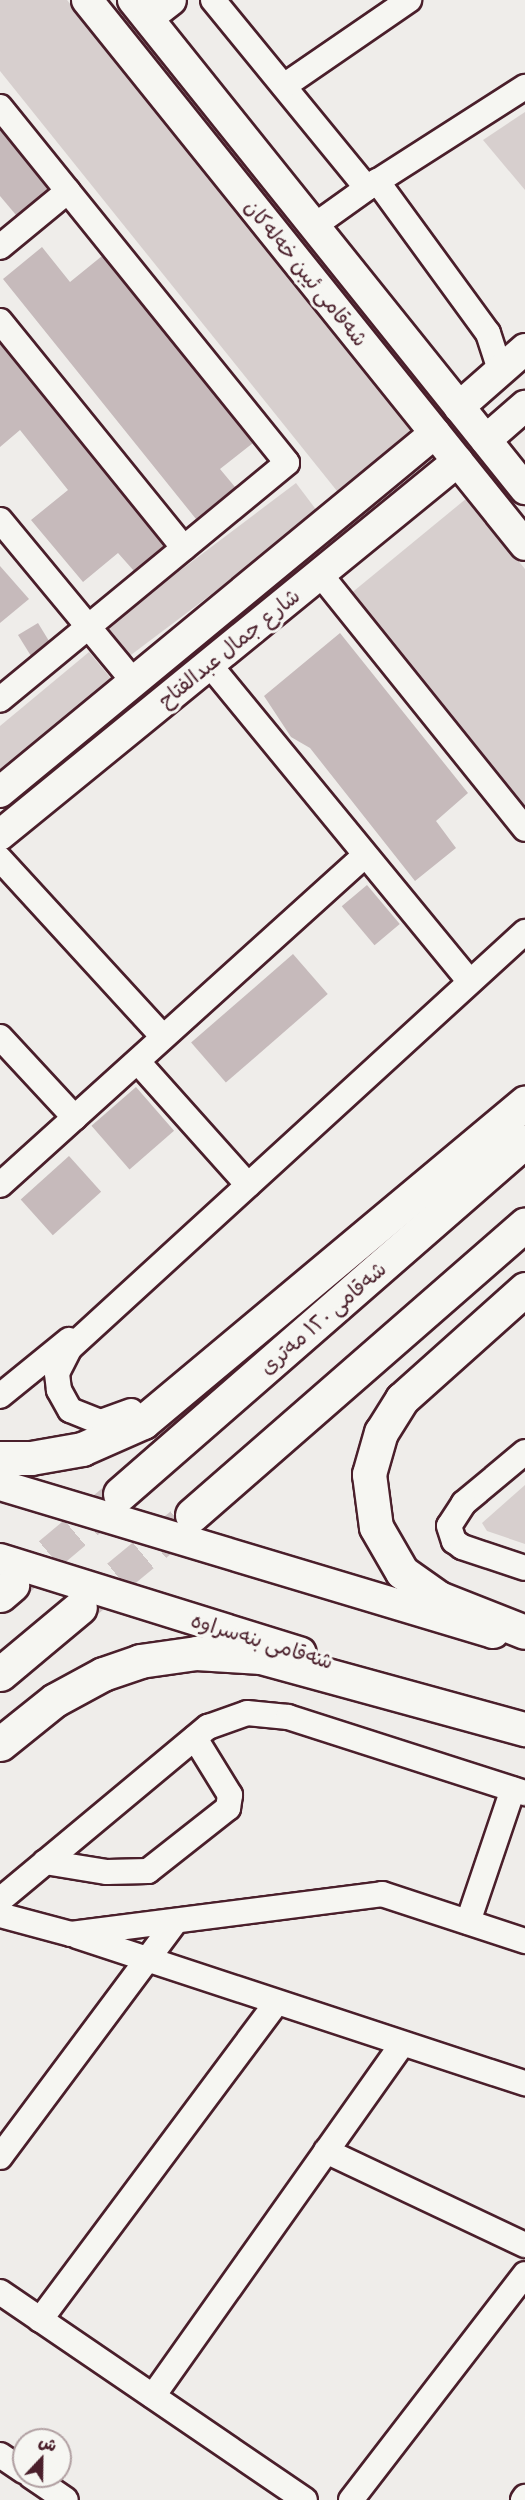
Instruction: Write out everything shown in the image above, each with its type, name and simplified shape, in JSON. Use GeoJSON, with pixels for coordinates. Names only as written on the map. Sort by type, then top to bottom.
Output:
{"type":"FeatureCollection","features":[{"type":"Feature","properties":{"kind":"highway"},"geometry":{"type":"LineString","coordinates":[[0,1458],[59,1453],[119,1435],[161,1408],[525,1104]]}},
{"type":"Feature","properties":{"kind":"highway","name":"شەقامی ١٢٠ مەتری"},"geometry":{"type":"LineString","coordinates":[[120,1494],[525,1141]]}},
{"type":"Feature","properties":{"kind":"highway"},"geometry":{"type":"LineString","coordinates":[[192,1515],[525,1224]]}},
{"type":"Feature","properties":{"kind":"highway"},"geometry":{"type":"LineString","coordinates":[[525,1289],[402,1399],[381,1432],[369,1474],[376,1527],[402,1572],[439,1598],[525,1632]]}},
{"type":"Feature","properties":{"kind":"highway"},"geometry":{"type":"LineString","coordinates":[[0,1674],[80,1606]]}},
{"type":"Feature","properties":{"kind":"highway"},"geometry":{"type":"LineString","coordinates":[[0,1744],[55,1700],[103,1674],[140,1661],[196,1653],[272,1659],[525,1729]]}},
{"type":"Feature","properties":{"kind":"main road","name":"شەقامی ئیبن خەلەکان"},"geometry":{"type":"LineString","coordinates":[[87,0],[525,545]]}},
{"type":"Feature","properties":{"kind":"main road","name":"شەقامی ئیبن خەلەکان"},"geometry":{"type":"LineString","coordinates":[[151,6],[314,226],[525,489]]}},
{"type":"Feature","properties":{"kind":"main road"},"geometry":{"type":"LineString","coordinates":[[459,407],[525,349]]}},
{"type":"Feature","properties":{"kind":"main road"},"geometry":{"type":"LineString","coordinates":[[486,440],[525,406]]}},
{"type":"Feature","properties":{"kind":"main road","name":"شارع جمال عبدالفتاح"},"geometry":{"type":"LineString","coordinates":[[0,792],[435,433]]}},
{"type":"Feature","properties":{"kind":"main road","name":"شارع جمال عبدالفتاح"},"geometry":{"type":"LineString","coordinates":[[0,835],[458,461]]}},
{"type":"Feature","properties":{"kind":"main road"},"geometry":{"type":"LineString","coordinates":[[0,1485],[525,1643]]}},
{"type":"Feature","properties":{"kind":"main road","name":"شەقامی بنەسراوە"},"geometry":{"type":"LineString","coordinates":[[4,1580],[525,1723]]}},
{"type":"Feature","properties":{"kind":"street"},"geometry":{"type":"LineString","coordinates":[[213,0],[284,86],[372,185],[488,333],[500,371]]}},
{"type":"Feature","properties":{"kind":"street"},"geometry":{"type":"LineString","coordinates":[[284,86],[393,4]]}},
{"type":"Feature","properties":{"kind":"street"},"geometry":{"type":"LineString","coordinates":[[314,226],[372,185],[525,87]]}},
{"type":"Feature","properties":{"kind":"street"},"geometry":{"type":"LineString","coordinates":[[0,107],[287,463],[0,700]]}},
{"type":"Feature","properties":{"kind":"street"},"geometry":{"type":"LineString","coordinates":[[0,247],[68,191]]}},
{"type":"Feature","properties":{"kind":"street"},"geometry":{"type":"LineString","coordinates":[[0,321],[184,548]]}},
{"type":"Feature","properties":{"kind":"street"},"geometry":{"type":"LineString","coordinates":[[2,526],[134,682]]}},
{"type":"Feature","properties":{"kind":"street"},"geometry":{"type":"LineString","coordinates":[[320,574],[525,829]]}},
{"type":"Feature","properties":{"kind":"street"},"geometry":{"type":"LineString","coordinates":[[209,664],[364,856],[470,982]]}},
{"type":"Feature","properties":{"kind":"street"},"geometry":{"type":"LineString","coordinates":[[0,1185],[364,856]]}},
{"type":"Feature","properties":{"kind":"street"},"geometry":{"type":"LineString","coordinates":[[0,859],[163,1037]]}},
{"type":"Feature","properties":{"kind":"street"},"geometry":{"type":"LineString","coordinates":[[278,1308],[127,1413],[106,1422],[88,1420],[70,1410],[62,1397],[57,1372],[70,1348],[525,932]]}},
{"type":"Feature","properties":{"kind":"street"},"geometry":{"type":"LineString","coordinates":[[0,1037],[75,1118]]}},
{"type":"Feature","properties":{"kind":"street"},"geometry":{"type":"LineString","coordinates":[[138,1062],[248,1185]]}},
{"type":"Feature","properties":{"kind":"street"},"geometry":{"type":"LineString","coordinates":[[0,1396],[143,1280]]}},
{"type":"Feature","properties":{"kind":"street"},"geometry":{"type":"LineString","coordinates":[[525,1452],[464,1503],[449,1526],[454,1541],[462,1547],[525,1568]]}},
{"type":"Feature","properties":{"kind":"street"},"geometry":{"type":"LineString","coordinates":[[0,1900],[208,1727],[247,1713],[288,1717],[519,1791],[468,1922]]}},
{"type":"Feature","properties":{"kind":"street"},"geometry":{"type":"LineString","coordinates":[[45,1862],[107,1872],[148,1872],[228,1808],[230,1795],[195,1738]]}},
{"type":"Feature","properties":{"kind":"street"},"geometry":{"type":"LineString","coordinates":[[71,1934],[382,1894],[525,1941]]}},
{"type":"Feature","properties":{"kind":"street"},"geometry":{"type":"LineString","coordinates":[[0,2157],[175,1922]]}},
{"type":"Feature","properties":{"kind":"street"},"geometry":{"type":"LineString","coordinates":[[5,1923],[71,1934],[525,2083]]}},
{"type":"Feature","properties":{"kind":"street"},"geometry":{"type":"LineString","coordinates":[[40,2320],[276,2003]]}},
{"type":"Feature","properties":{"kind":"street"},"geometry":{"type":"LineString","coordinates":[[153,2396],[402,2044]]}},
{"type":"Feature","properties":{"kind":"street"},"geometry":{"type":"LineString","coordinates":[[326,2151],[525,2245]]}},
{"type":"Feature","properties":{"kind":"street"},"geometry":{"type":"LineString","coordinates":[[351,2500],[525,2274]]}},
{"type":"Feature","properties":{"kind":"street"},"geometry":{"type":"LineString","coordinates":[[0,2292],[305,2500]]}},
{"type":"Feature","properties":{"kind":"street"},"geometry":{"type":"LineString","coordinates":[[48,2488],[66,2500]]}},
{"type":"Feature","properties":{"kind":"shaded area"},"geometry":{"type":"Polygon","coordinates":[[[0,0],[67,0],[414,432],[341,496],[0,71],[0,0]]]}},
{"type":"Feature","properties":{"kind":"shaded area"},"geometry":{"type":"Polygon","coordinates":[[[525,112],[525,190],[483,140],[525,112]]]}},
{"type":"Feature","properties":{"kind":"shaded area"},"geometry":{"type":"Polygon","coordinates":[[[296,483],[319,513],[130,656],[107,626],[296,483]]]}},
{"type":"Feature","properties":{"kind":"shaded area"},"geometry":{"type":"Polygon","coordinates":[[[467,498],[525,569],[525,813],[349,595],[467,498]]]}},
{"type":"Feature","properties":{"kind":"shaded area"},"geometry":{"type":"Polygon","coordinates":[[[89,652],[114,682],[0,775],[0,726],[89,652]]]}},
{"type":"Feature","properties":{"kind":"shaded area"},"geometry":{"type":"Polygon","coordinates":[[[525,1485],[525,1544],[487,1531],[482,1523],[525,1485]]]}},
{"type":"Feature","properties":{"kind":"building"},"geometry":{"type":"Polygon","coordinates":[[[0,130],[48,189],[16,215],[0,196],[0,130]]]}},
{"type":"Feature","properties":{"kind":"building"},"geometry":{"type":"Polygon","coordinates":[[[42,247],[70,282],[102,256],[253,443],[220,469],[235,487],[196,519],[3,279],[42,247]]]}},
{"type":"Feature","properties":{"kind":"building"},"geometry":{"type":"Polygon","coordinates":[[[0,344],[164,546],[134,571],[118,553],[83,582],[31,520],[68,490],[20,430],[0,447],[0,344]]]}},
{"type":"Feature","properties":{"kind":"building"},"geometry":{"type":"Polygon","coordinates":[[[0,566],[29,599],[0,623],[0,566]]]}},
{"type":"Feature","properties":{"kind":"building"},"geometry":{"type":"Polygon","coordinates":[[[38,623],[49,641],[31,656],[18,635],[38,623]]]}},
{"type":"Feature","properties":{"kind":"building"},"geometry":{"type":"Polygon","coordinates":[[[340,633],[468,793],[436,821],[456,848],[415,881],[310,748],[291,737],[264,696],[340,633]]]}},
{"type":"Feature","properties":{"kind":"building"},"geometry":{"type":"Polygon","coordinates":[[[367,885],[400,924],[375,945],[342,906],[367,885]]]}},
{"type":"Feature","properties":{"kind":"building"},"geometry":{"type":"Polygon","coordinates":[[[293,954],[328,994],[226,1083],[191,1043],[293,954]]]}},
{"type":"Feature","properties":{"kind":"building"},"geometry":{"type":"Polygon","coordinates":[[[136,1087],[174,1131],[130,1169],[91,1126],[136,1087]]]}},
{"type":"Feature","properties":{"kind":"building"},"geometry":{"type":"Polygon","coordinates":[[[69,1156],[101,1192],[53,1235],[21,1199],[69,1156]]]}},
{"type":"Feature","properties":{"kind":"tunnel"},"geometry":{"type":"LineString","coordinates":[[12,1585],[117,1497]]}},
{"type":"Feature","properties":{"kind":"tunnel"},"geometry":{"type":"LineString","coordinates":[[80,1607],[188,1518]]}}]}
